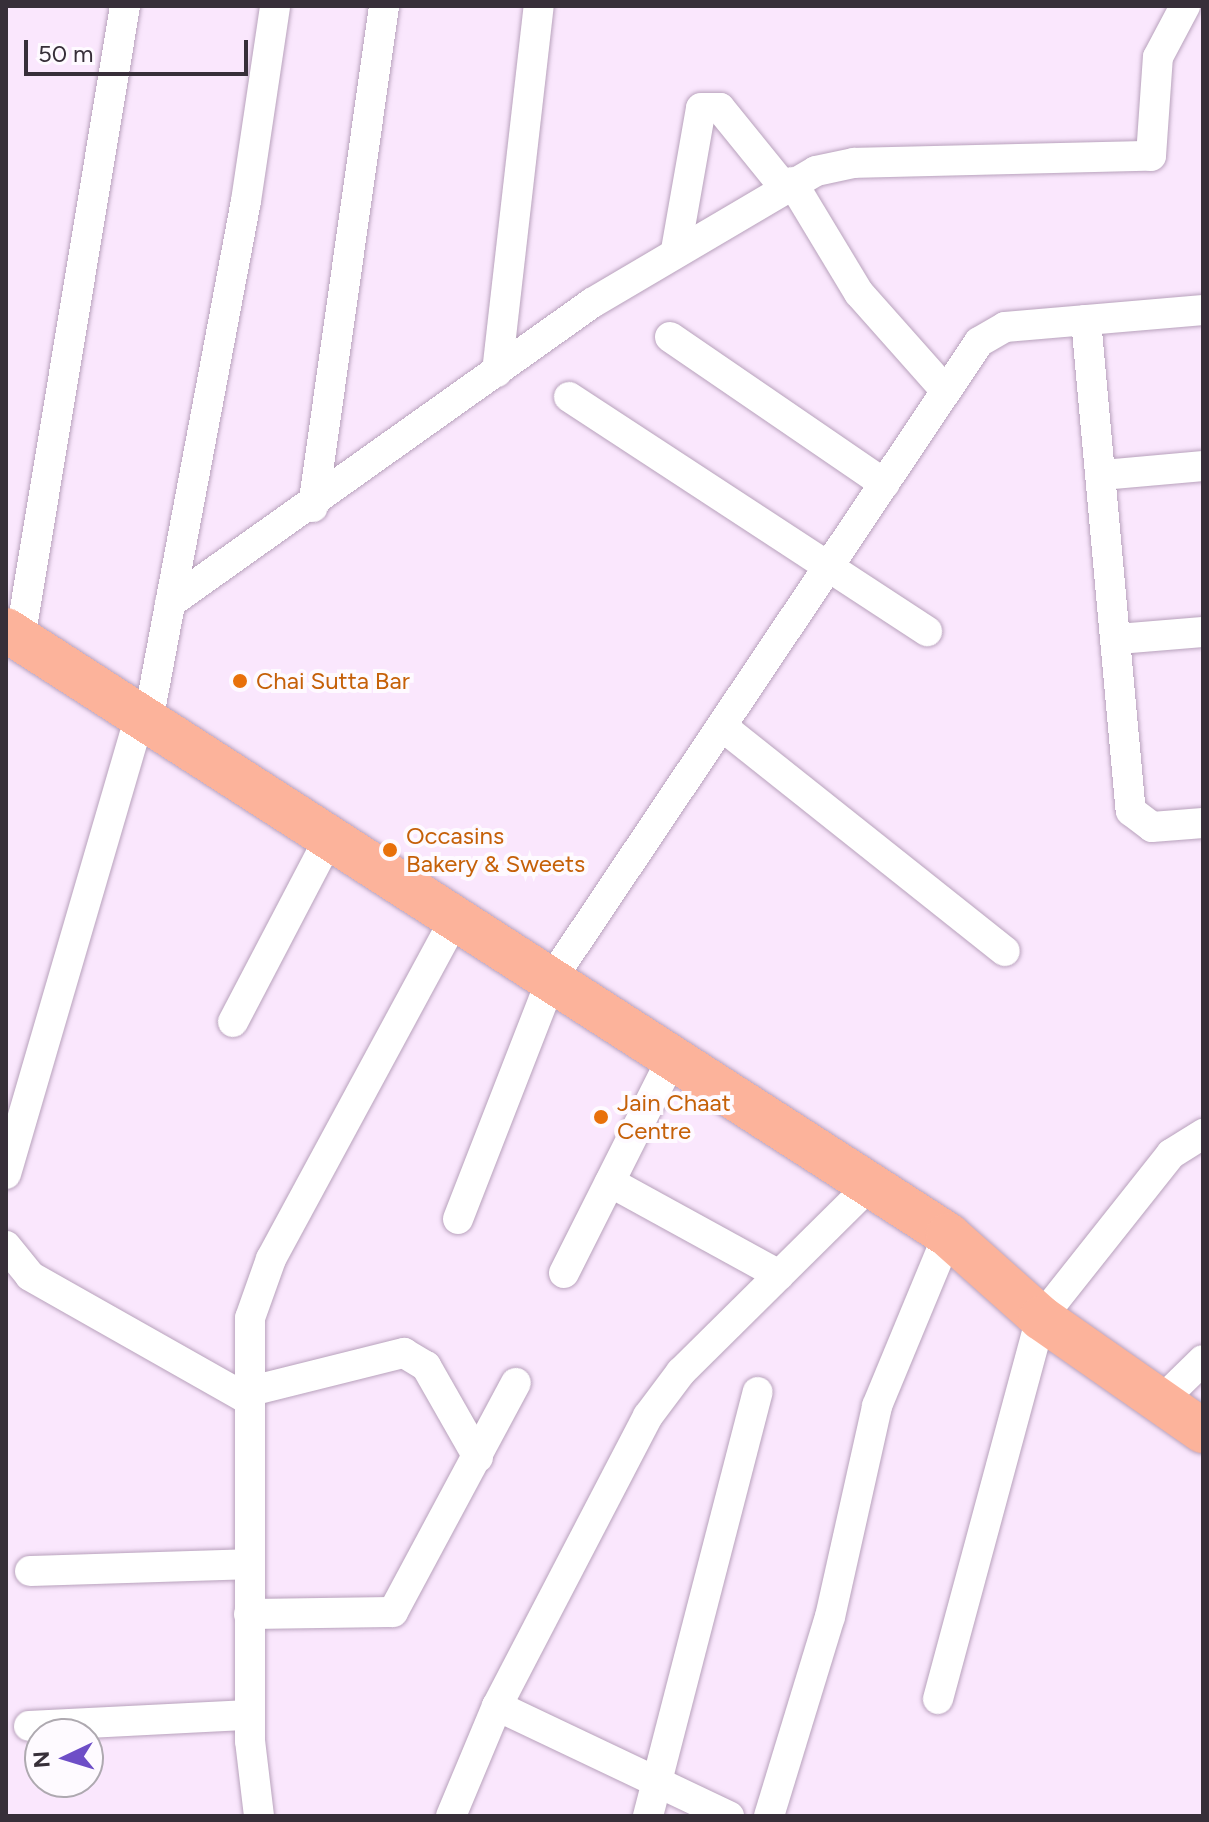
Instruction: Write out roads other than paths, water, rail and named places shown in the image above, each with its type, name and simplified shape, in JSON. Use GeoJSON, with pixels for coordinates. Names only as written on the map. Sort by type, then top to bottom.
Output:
{"type":"FeatureCollection","features":[{"type":"Feature","properties":{"kind":"highway"},"geometry":{"type":"LineString","coordinates":[[13,634],[948,1235],[1041,1318],[1157,1405],[1203,1431]]}},
{"type":"Feature","properties":{"kind":"street"},"geometry":{"type":"LineString","coordinates":[[13,634],[125,6]]}},
{"type":"Feature","properties":{"kind":"street"},"geometry":{"type":"LineString","coordinates":[[6,1174],[144,718],[170,603],[275,6]]}},
{"type":"Feature","properties":{"kind":"street"},"geometry":{"type":"LineString","coordinates":[[313,507],[384,6]]}},
{"type":"Feature","properties":{"kind":"street"},"geometry":{"type":"LineString","coordinates":[[497,372],[539,6]]}},
{"type":"Feature","properties":{"kind":"street"},"geometry":{"type":"LineString","coordinates":[[170,603],[313,507],[497,372],[676,250],[788,184],[854,163],[1151,156],[1158,57],[1185,6]]}},
{"type":"Feature","properties":{"kind":"street"},"geometry":{"type":"LineString","coordinates":[[676,250],[696,115],[707,104],[720,108],[788,184],[859,293],[946,391]]}},
{"type":"Feature","properties":{"kind":"street"},"geometry":{"type":"LineString","coordinates":[[458,1219],[551,980],[832,567],[946,391],[990,332],[1203,310]]}},
{"type":"Feature","properties":{"kind":"street"},"geometry":{"type":"LineString","coordinates":[[1086,320],[1118,639],[1131,811],[1152,827],[1203,823]]}},
{"type":"Feature","properties":{"kind":"street"},"geometry":{"type":"LineString","coordinates":[[670,337],[885,484]]}},
{"type":"Feature","properties":{"kind":"street"},"geometry":{"type":"LineString","coordinates":[[569,397],[927,631]]}},
{"type":"Feature","properties":{"kind":"street"},"geometry":{"type":"LineString","coordinates":[[1102,475],[1203,466]]}},
{"type":"Feature","properties":{"kind":"street"},"geometry":{"type":"LineString","coordinates":[[1118,639],[1203,632]]}},
{"type":"Feature","properties":{"kind":"street"},"geometry":{"type":"LineString","coordinates":[[723,727],[1005,951]]}},
{"type":"Feature","properties":{"kind":"street"},"geometry":{"type":"LineString","coordinates":[[233,1022],[329,838]]}},
{"type":"Feature","properties":{"kind":"street"},"geometry":{"type":"LineString","coordinates":[[259,1816],[249,1715],[247,1395],[258,1288],[455,918]]}},
{"type":"Feature","properties":{"kind":"street"},"geometry":{"type":"LineString","coordinates":[[564,1273],[672,1058]]}},
{"type":"Feature","properties":{"kind":"street"},"geometry":{"type":"LineString","coordinates":[[938,1699],[1041,1318],[1171,1154],[1203,1134]]}},
{"type":"Feature","properties":{"kind":"street"},"geometry":{"type":"LineString","coordinates":[[610,1182],[779,1275]]}},
{"type":"Feature","properties":{"kind":"street"},"geometry":{"type":"LineString","coordinates":[[451,1816],[497,1706],[648,1416],[779,1275],[870,1185]]}},
{"type":"Feature","properties":{"kind":"street"},"geometry":{"type":"LineString","coordinates":[[769,1816],[830,1617],[877,1406],[948,1235]]}},
{"type":"Feature","properties":{"kind":"street"},"geometry":{"type":"LineString","coordinates":[[7,1251],[30,1276],[247,1395],[404,1353],[426,1366],[478,1457]]}},
{"type":"Feature","properties":{"kind":"street"},"geometry":{"type":"LineString","coordinates":[[1157,1405],[1203,1360]]}},
{"type":"Feature","properties":{"kind":"street"},"geometry":{"type":"LineString","coordinates":[[249,1614],[393,1612],[516,1383]]}},
{"type":"Feature","properties":{"kind":"street"},"geometry":{"type":"LineString","coordinates":[[648,1816],[758,1392]]}},
{"type":"Feature","properties":{"kind":"street"},"geometry":{"type":"LineString","coordinates":[[30,1571],[248,1564]]}},
{"type":"Feature","properties":{"kind":"street"},"geometry":{"type":"LineString","coordinates":[[497,1706],[729,1816]]}},
{"type":"Feature","properties":{"kind":"street"},"geometry":{"type":"LineString","coordinates":[[104,1722],[249,1715]]}},
{"type":"Feature","properties":{"kind":"place","name":"Chai Sutta Bar"},"geometry":{"type":"Point","coordinates":[240,681]}},
{"type":"Feature","properties":{"kind":"place","name":"Occasins Bakery & Sweets"},"geometry":{"type":"Point","coordinates":[390,850]}},
{"type":"Feature","properties":{"kind":"place","name":"Jain Chaat Centre"},"geometry":{"type":"Point","coordinates":[601,1117]}}]}
